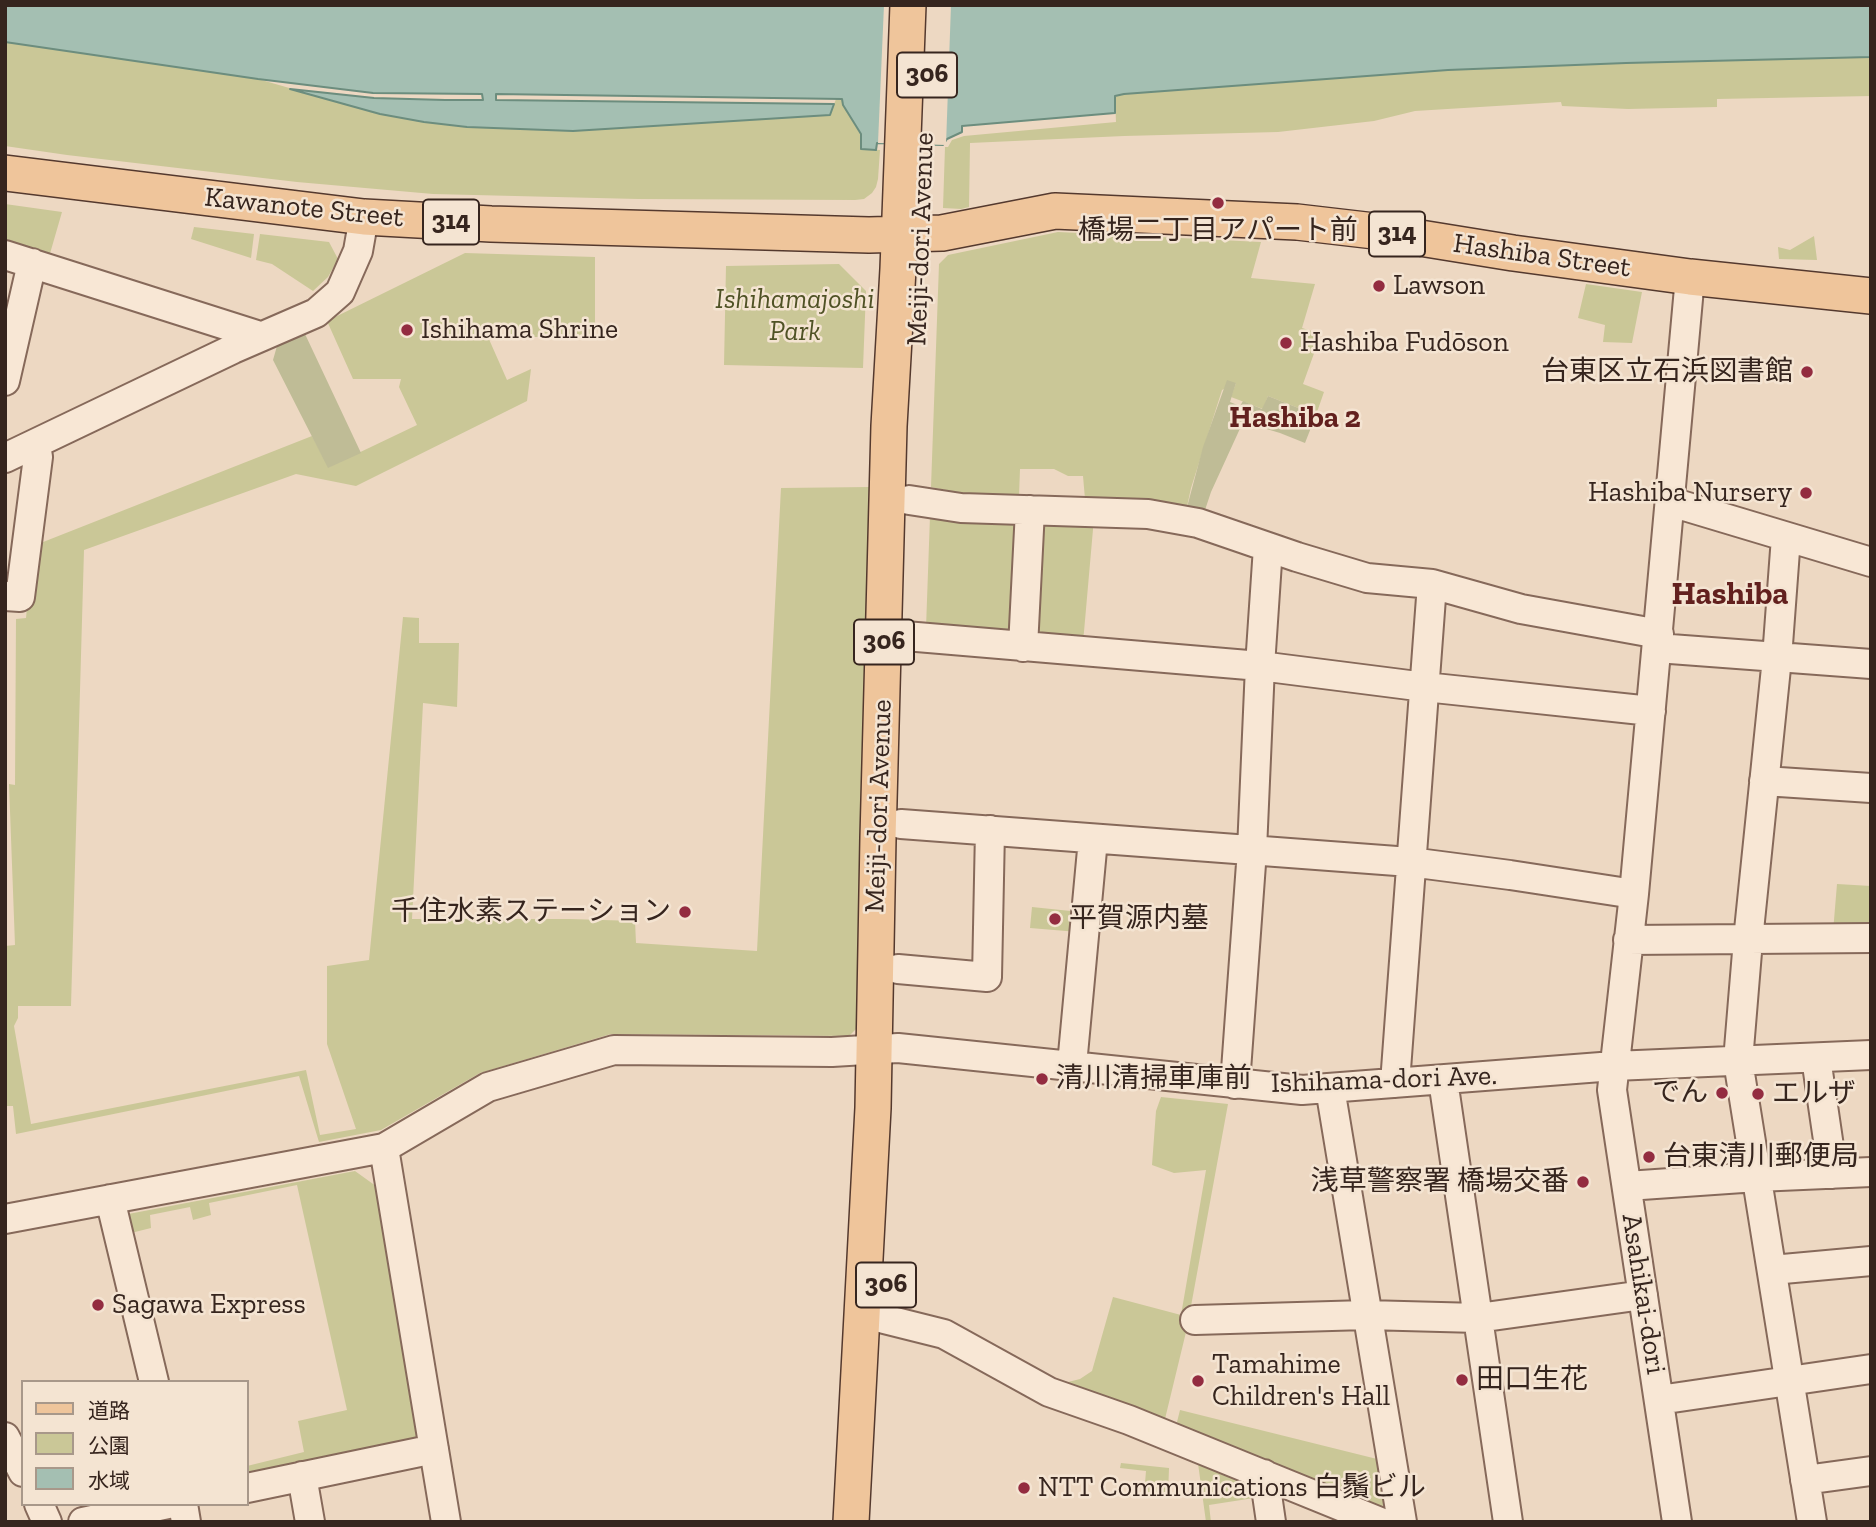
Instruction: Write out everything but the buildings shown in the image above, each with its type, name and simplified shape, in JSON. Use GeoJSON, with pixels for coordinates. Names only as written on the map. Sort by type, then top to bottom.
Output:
{"type":"FeatureCollection","features":[{"type":"Feature","properties":{"kind":"main road","name":"Meiji-dori Avenue"},"geometry":{"type":"LineString","coordinates":[[851,1522],[873,1108],[886,1049],[898,969],[909,500],[913,144],[908,5]]}},
{"type":"Feature","properties":{"kind":"main road","name":"Meiji-dori Avenue"},"geometry":{"type":"LineString","coordinates":[[913,144],[930,5]]}},
{"type":"Feature","properties":{"kind":"main road","name":"Kawanote Street"},"geometry":{"type":"LineString","coordinates":[[5,173],[364,217],[491,224],[910,235]]}},
{"type":"Feature","properties":{"kind":"main road","name":"Hashiba Street"},"geometry":{"type":"LineString","coordinates":[[910,235],[973,228],[1055,211],[1297,222],[1690,277],[1871,296]]}},
{"type":"Feature","properties":{"kind":"main road","name":"Meiji-dori Avenue"},"geometry":{"type":"LineString","coordinates":[[875,1522],[884,1319],[889,426],[910,235]]}},
{"type":"Feature","properties":{"kind":"street"},"geometry":{"type":"LineString","coordinates":[[5,458],[260,336],[316,313],[340,292],[358,251],[364,217]]}},
{"type":"Feature","properties":{"kind":"street"},"geometry":{"type":"LineString","coordinates":[[7,366],[18,259],[260,336]]}},
{"type":"Feature","properties":{"kind":"street","name":"Asahikai-dori"},"geometry":{"type":"LineString","coordinates":[[1677,1522],[1612,1090],[1634,894],[1690,277]]}},
{"type":"Feature","properties":{"kind":"street"},"geometry":{"type":"LineString","coordinates":[[5,596],[20,597],[37,457],[36,445]]}},
{"type":"Feature","properties":{"kind":"street"},"geometry":{"type":"LineString","coordinates":[[909,500],[961,508],[1148,514],[1198,523],[1367,578],[1432,583],[1521,609],[1658,641],[1777,658],[1871,664]]}},
{"type":"Feature","properties":{"kind":"street"},"geometry":{"type":"LineString","coordinates":[[1671,502],[1871,562]]}},
{"type":"Feature","properties":{"kind":"street"},"geometry":{"type":"LineString","coordinates":[[1023,647],[1030,510]]}},
{"type":"Feature","properties":{"kind":"street"},"geometry":{"type":"LineString","coordinates":[[1786,537],[1738,1061],[1812,1522]]}},
{"type":"Feature","properties":{"kind":"street"},"geometry":{"type":"LineString","coordinates":[[1235,1084],[1252,850],[1268,547]]}},
{"type":"Feature","properties":{"kind":"street"},"geometry":{"type":"LineString","coordinates":[[1395,1083],[1432,583]]}},
{"type":"Feature","properties":{"kind":"street"},"geometry":{"type":"LineString","coordinates":[[905,636],[1260,666],[1651,711]]}},
{"type":"Feature","properties":{"kind":"street"},"geometry":{"type":"LineString","coordinates":[[1764,782],[1871,788]]}},
{"type":"Feature","properties":{"kind":"street"},"geometry":{"type":"LineString","coordinates":[[901,824],[1410,862],[1634,894]]}},
{"type":"Feature","properties":{"kind":"street"},"geometry":{"type":"LineString","coordinates":[[898,969],[987,977],[990,830]]}},
{"type":"Feature","properties":{"kind":"street"},"geometry":{"type":"LineString","coordinates":[[1072,1065],[1093,839]]}},
{"type":"Feature","properties":{"kind":"street"},"geometry":{"type":"LineString","coordinates":[[1628,940],[1871,938]]}},
{"type":"Feature","properties":{"kind":"street","name":"Ishihama-dori Ave."},"geometry":{"type":"LineString","coordinates":[[5,1219],[384,1148],[488,1087],[614,1050],[832,1052],[886,1049],[1072,1065],[1291,1089],[1614,1066],[1871,1055]]}},
{"type":"Feature","properties":{"kind":"street"},"geometry":{"type":"LineString","coordinates":[[1816,1058],[1833,1174]]}},
{"type":"Feature","properties":{"kind":"street"},"geometry":{"type":"LineString","coordinates":[[1443,1080],[1508,1522]]}},
{"type":"Feature","properties":{"kind":"street"},"geometry":{"type":"LineString","coordinates":[[1330,1088],[1402,1522]]}},
{"type":"Feature","properties":{"kind":"street"},"geometry":{"type":"LineString","coordinates":[[384,1148],[446,1522]]}},
{"type":"Feature","properties":{"kind":"street"},"geometry":{"type":"LineString","coordinates":[[1627,1186],[1871,1172]]}},
{"type":"Feature","properties":{"kind":"street"},"geometry":{"type":"LineString","coordinates":[[110,1199],[154,1380]]}},
{"type":"Feature","properties":{"kind":"street"},"geometry":{"type":"LineString","coordinates":[[1772,1270],[1871,1261]]}},
{"type":"Feature","properties":{"kind":"street"},"geometry":{"type":"LineString","coordinates":[[1195,1320],[1367,1315],[1478,1318],[1643,1295]]}},
{"type":"Feature","properties":{"kind":"street"},"geometry":{"type":"LineString","coordinates":[[884,1319],[944,1334],[1049,1392],[1129,1420],[1380,1522]]}},
{"type":"Feature","properties":{"kind":"street"},"geometry":{"type":"LineString","coordinates":[[1659,1400],[1871,1370]]}},
{"type":"Feature","properties":{"kind":"street"},"geometry":{"type":"LineString","coordinates":[[5,1437],[21,1468]]}},
{"type":"Feature","properties":{"kind":"street"},"geometry":{"type":"LineString","coordinates":[[248,1488],[434,1449]]}},
{"type":"Feature","properties":{"kind":"street"},"geometry":{"type":"LineString","coordinates":[[1805,1480],[1871,1471]]}},
{"type":"Feature","properties":{"kind":"street"},"geometry":{"type":"LineString","coordinates":[[1264,1474],[1271,1522]]}},
{"type":"Feature","properties":{"kind":"street"},"geometry":{"type":"LineString","coordinates":[[303,1476],[310,1522]]}},
{"type":"Feature","properties":{"kind":"street"},"geometry":{"type":"LineString","coordinates":[[40,1506],[47,1522]]}},
{"type":"Feature","properties":{"kind":"street"},"geometry":{"type":"LineString","coordinates":[[83,1522],[159,1506]]}},
{"type":"Feature","properties":{"kind":"green space"},"geometry":{"type":"Polygon","coordinates":[[[5,42],[258,79],[380,114],[424,122],[573,131],[830,115],[836,99],[843,99],[843,105],[861,134],[861,149],[880,150],[878,179],[872,193],[864,199],[855,200],[433,194],[297,182],[5,146],[5,42]]]}},
{"type":"Feature","properties":{"kind":"green space"},"geometry":{"type":"Polygon","coordinates":[[[1871,57],[1871,96],[1717,99],[1717,107],[1628,109],[1562,106],[1561,102],[1415,111],[1374,121],[1278,132],[970,143],[969,207],[943,208],[945,147],[948,147],[952,140],[964,136],[1116,122],[1115,96],[1124,94],[1448,70],[1871,57]]]}},
{"type":"Feature","properties":{"kind":"green space"},"geometry":{"type":"Polygon","coordinates":[[[5,204],[62,212],[49,257],[5,243],[5,204]]]}},
{"type":"Feature","properties":{"kind":"green space"},"geometry":{"type":"Polygon","coordinates":[[[194,227],[254,234],[251,258],[191,239],[194,227]]]}},
{"type":"Feature","properties":{"kind":"green space"},"geometry":{"type":"Polygon","coordinates":[[[1058,232],[1261,242],[1251,278],[1315,284],[1302,328],[1321,334],[1303,384],[1324,392],[1316,415],[1268,396],[1263,409],[1231,397],[1236,383],[1222,390],[1186,511],[1085,499],[1083,476],[1068,476],[1054,469],[1020,469],[1019,496],[964,494],[931,487],[939,264],[948,255],[1058,232]]]}},
{"type":"Feature","properties":{"kind":"green space"},"geometry":{"type":"Polygon","coordinates":[[[260,234],[329,242],[338,259],[328,277],[313,291],[272,264],[256,260],[260,234]]]}},
{"type":"Feature","properties":{"kind":"green space"},"geometry":{"type":"Polygon","coordinates":[[[1814,236],[1817,260],[1779,259],[1778,247],[1790,250],[1814,236]]]}},
{"type":"Feature","properties":{"kind":"green space"},"geometry":{"type":"Polygon","coordinates":[[[465,253],[595,257],[595,337],[505,337],[504,323],[488,337],[507,380],[531,369],[527,401],[356,486],[296,474],[84,550],[71,1006],[18,1006],[18,1018],[14,1026],[31,1124],[306,1070],[320,1135],[356,1129],[327,1044],[327,966],[369,960],[403,617],[419,618],[419,643],[459,643],[457,707],[423,703],[412,919],[635,921],[636,943],[757,951],[781,488],[869,487],[856,1029],[849,1036],[611,1034],[480,1073],[381,1130],[319,1142],[299,1076],[16,1134],[13,1106],[5,1106],[5,946],[15,945],[9,784],[15,785],[16,619],[26,618],[33,546],[312,436],[329,467],[417,425],[399,387],[401,379],[353,379],[327,321],[465,253]]]}},
{"type":"Feature","properties":{"kind":"green space","name":"Ishihamajoshi Park"},"geometry":{"type":"Polygon","coordinates":[[[839,264],[866,291],[863,368],[724,365],[726,266],[839,264]]]}},
{"type":"Feature","properties":{"kind":"green space"},"geometry":{"type":"Polygon","coordinates":[[[1586,284],[1642,292],[1632,343],[1603,342],[1605,325],[1578,318],[1586,284]]]}},
{"type":"Feature","properties":{"kind":"green space"},"geometry":{"type":"Polygon","coordinates":[[[1038,515],[1094,518],[1083,643],[1027,639],[1038,515]]]}},
{"type":"Feature","properties":{"kind":"green space"},"geometry":{"type":"Polygon","coordinates":[[[930,516],[1020,522],[1016,629],[1008,634],[926,628],[930,516]]]}},
{"type":"Feature","properties":{"kind":"green space"},"geometry":{"type":"Polygon","coordinates":[[[1837,884],[1871,886],[1871,932],[1833,932],[1837,884]]]}},
{"type":"Feature","properties":{"kind":"green space"},"geometry":{"type":"Polygon","coordinates":[[[1032,907],[1080,912],[1078,932],[1030,928],[1032,907]]]}},
{"type":"Feature","properties":{"kind":"green space"},"geometry":{"type":"Polygon","coordinates":[[[1161,1097],[1228,1104],[1187,1328],[1164,1423],[1050,1384],[1011,1358],[1058,1380],[1068,1382],[1080,1379],[1092,1371],[1113,1297],[1181,1315],[1206,1170],[1174,1173],[1152,1165],[1156,1111],[1161,1097]]]}},
{"type":"Feature","properties":{"kind":"green space"},"geometry":{"type":"Polygon","coordinates":[[[355,1171],[380,1189],[421,1444],[248,1479],[248,1466],[304,1452],[298,1421],[347,1410],[297,1185],[209,1203],[211,1215],[193,1220],[190,1207],[150,1215],[151,1228],[127,1234],[123,1215],[355,1171]]]}},
{"type":"Feature","properties":{"kind":"green space"},"geometry":{"type":"Polygon","coordinates":[[[1180,1410],[1377,1459],[1385,1504],[1378,1509],[1180,1427],[1177,1422],[1180,1410]]]}},
{"type":"Feature","properties":{"kind":"green space"},"geometry":{"type":"Polygon","coordinates":[[[1197,1456],[1250,1477],[1254,1498],[1209,1505],[1211,1522],[1206,1522],[1197,1456]]]}},
{"type":"Feature","properties":{"kind":"green space"},"geometry":{"type":"Polygon","coordinates":[[[1121,1463],[1169,1468],[1168,1496],[1144,1495],[1146,1471],[1120,1468],[1121,1463]]]}},
{"type":"Feature","properties":{"kind":"shaded area"},"geometry":{"type":"Polygon","coordinates":[[[305,334],[361,453],[328,468],[273,360],[277,346],[305,334]]]}},
{"type":"Feature","properties":{"kind":"shaded area"},"geometry":{"type":"Polygon","coordinates":[[[1227,380],[1236,383],[1230,402],[1240,406],[1243,401],[1262,409],[1268,396],[1316,415],[1305,443],[1243,422],[1203,516],[1186,511],[1203,447],[1227,380]]]}},
{"type":"Feature","properties":{"kind":"water"},"geometry":{"type":"Polygon","coordinates":[[[5,5],[1871,5],[1871,57],[1448,70],[1124,94],[1115,96],[1115,113],[962,126],[962,132],[947,139],[943,145],[877,143],[876,150],[861,149],[861,134],[842,99],[496,94],[496,100],[834,104],[830,115],[573,131],[467,127],[424,122],[380,114],[290,89],[374,98],[445,100],[483,100],[482,94],[373,93],[5,42],[5,5]]]}},
{"type":"Feature","properties":{"kind":"pier"},"geometry":{"type":"Polygon","coordinates":[[[884,5],[951,5],[946,145],[878,143],[884,5]]]}},
{"type":"Feature","properties":{"kind":"place","name":"橋場二丁目アパート前"},"geometry":{"type":"Point","coordinates":[1218,203]}},
{"type":"Feature","properties":{"kind":"place","name":"Lawson"},"geometry":{"type":"Point","coordinates":[1379,286]}},
{"type":"Feature","properties":{"kind":"place","name":"Ishihama Shrine"},"geometry":{"type":"Point","coordinates":[407,330]}},
{"type":"Feature","properties":{"kind":"place","name":"Hashiba Fudōson"},"geometry":{"type":"Point","coordinates":[1286,343]}},
{"type":"Feature","properties":{"kind":"place","name":"台東区立石浜図書館"},"geometry":{"type":"Point","coordinates":[1807,372]}},
{"type":"Feature","properties":{"kind":"place","name":"Hashiba Nursery"},"geometry":{"type":"Point","coordinates":[1806,493]}},
{"type":"Feature","properties":{"kind":"place","name":"千住水素ステーション"},"geometry":{"type":"Point","coordinates":[685,912]}},
{"type":"Feature","properties":{"kind":"place","name":"平賀源内墓"},"geometry":{"type":"Point","coordinates":[1055,919]}},
{"type":"Feature","properties":{"kind":"place","name":"清川清掃車庫前"},"geometry":{"type":"Point","coordinates":[1042,1079]}},
{"type":"Feature","properties":{"kind":"place","name":"でん"},"geometry":{"type":"Point","coordinates":[1722,1093]}},
{"type":"Feature","properties":{"kind":"place","name":"エルザ"},"geometry":{"type":"Point","coordinates":[1758,1094]}},
{"type":"Feature","properties":{"kind":"place","name":"台東清川郵便局"},"geometry":{"type":"Point","coordinates":[1649,1157]}},
{"type":"Feature","properties":{"kind":"place","name":"浅草警察署 橋場交番"},"geometry":{"type":"Point","coordinates":[1583,1182]}},
{"type":"Feature","properties":{"kind":"place","name":"Sagawa Express"},"geometry":{"type":"Point","coordinates":[98,1305]}},
{"type":"Feature","properties":{"kind":"place","name":"田口生花"},"geometry":{"type":"Point","coordinates":[1462,1380]}},
{"type":"Feature","properties":{"kind":"place","name":"Tamahime Children's Hall"},"geometry":{"type":"Point","coordinates":[1198,1381]}},
{"type":"Feature","properties":{"kind":"place","name":"NTT Communications 白鬚ビル"},"geometry":{"type":"Point","coordinates":[1024,1488]}},
{"type":"Feature","properties":{"kind":"district","name":"Hashiba 2"},"geometry":{"type":"Point","coordinates":[1295,418]}},
{"type":"Feature","properties":{"kind":"district","name":"Hashiba"},"geometry":{"type":"Point","coordinates":[1730,595]}}]}
